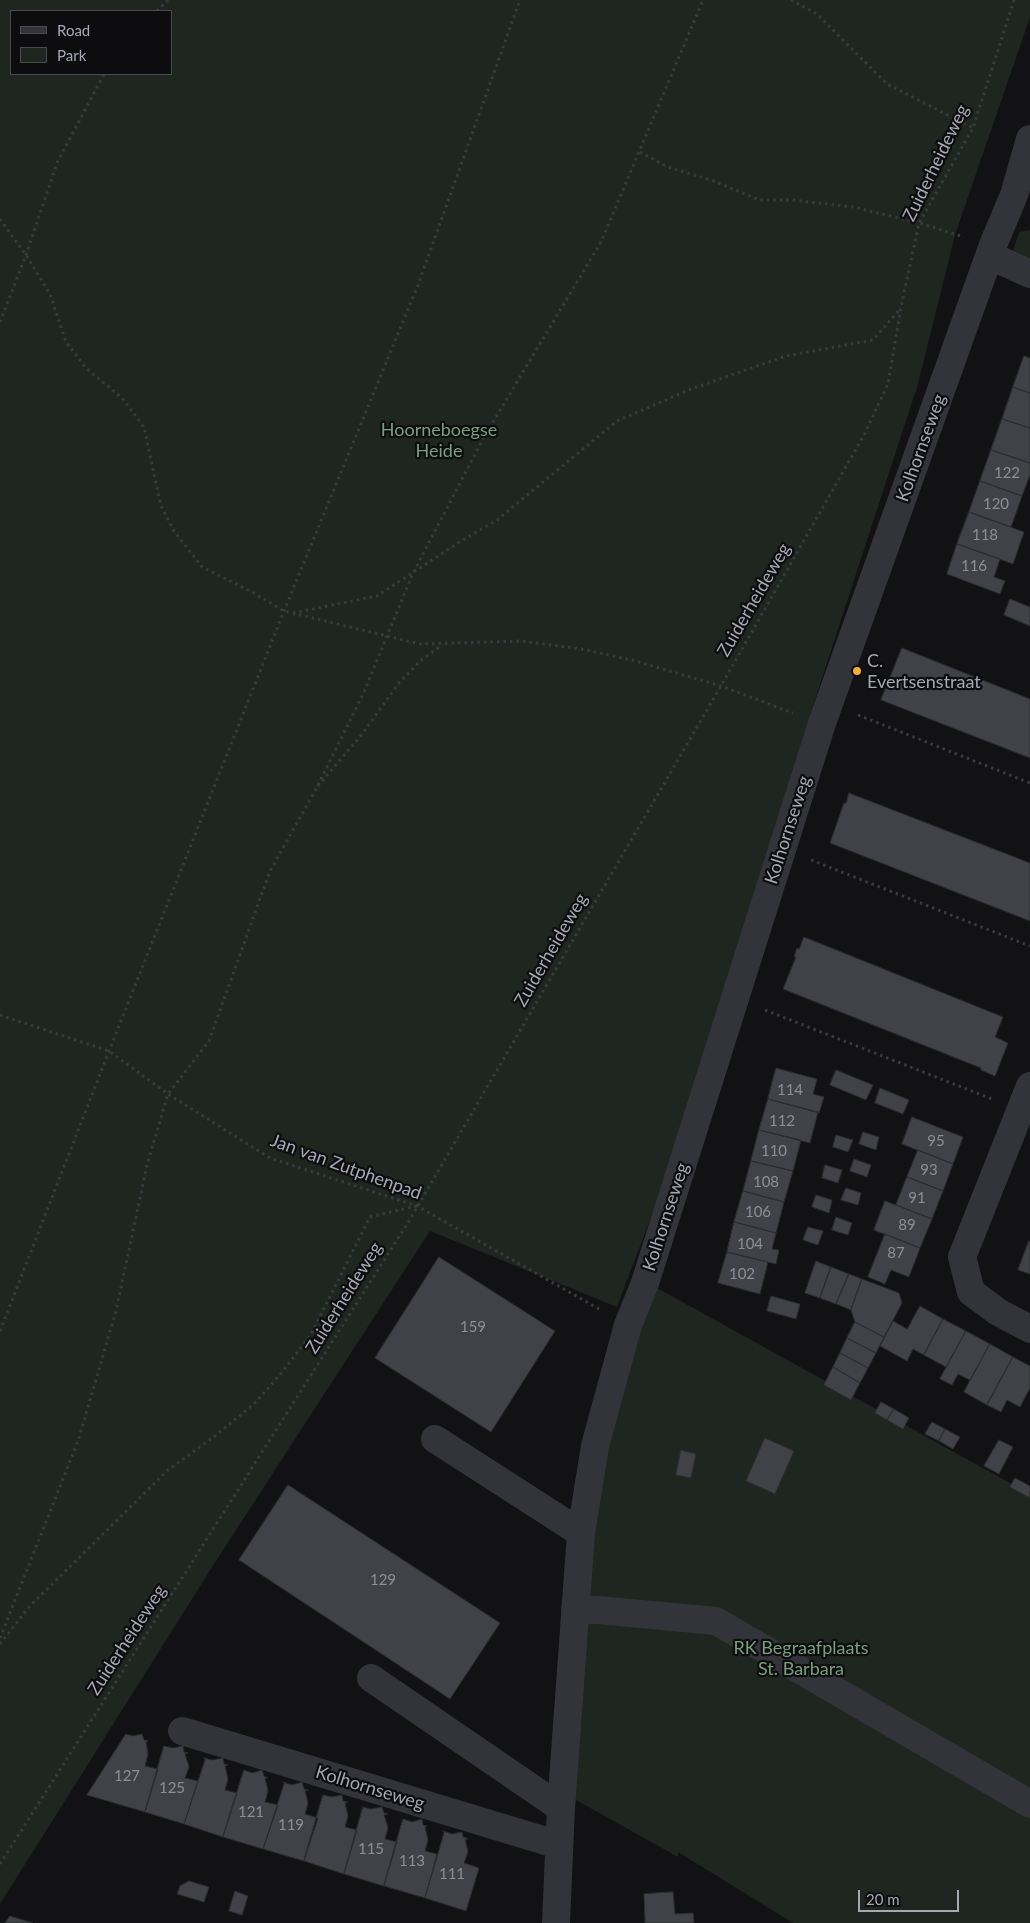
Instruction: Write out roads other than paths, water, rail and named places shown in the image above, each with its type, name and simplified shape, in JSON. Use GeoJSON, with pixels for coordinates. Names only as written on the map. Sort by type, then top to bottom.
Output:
{"type":"FeatureCollection","features":[{"type":"Feature","properties":{"kind":"street","name":"Kolhornseweg"},"geometry":{"type":"LineString","coordinates":[[556,1923],[561,1808],[581,1533],[595,1446],[628,1325],[646,1283],[826,714],[992,251],[1022,199],[1030,138]]}},
{"type":"Feature","properties":{"kind":"street"},"geometry":{"type":"LineString","coordinates":[[992,251],[1030,274]]}},
{"type":"Feature","properties":{"kind":"street"},"geometry":{"type":"LineString","coordinates":[[1025,1098],[962,1257],[971,1292],[998,1312],[1030,1329]]}},
{"type":"Feature","properties":{"kind":"street"},"geometry":{"type":"LineString","coordinates":[[435,1439],[581,1533]]}},
{"type":"Feature","properties":{"kind":"street"},"geometry":{"type":"LineString","coordinates":[[575,1610],[598,1610],[716,1620],[1030,1804]]}},
{"type":"Feature","properties":{"kind":"street"},"geometry":{"type":"LineString","coordinates":[[371,1678],[561,1808]]}},
{"type":"Feature","properties":{"kind":"street","name":"Kolhornseweg"},"geometry":{"type":"LineString","coordinates":[[182,1731],[559,1845]]}},
{"type":"Feature","properties":{"kind":"place","name":"C. Evertsenstraat"},"geometry":{"type":"Point","coordinates":[857,671]}},
{"type":"Feature","properties":{"kind":"park label","name":"Hoorneboegse Heide"},"geometry":{"type":"Point","coordinates":[439,440]}},
{"type":"Feature","properties":{"kind":"park label","name":"RK Begraafplaats St. Barbara"},"geometry":{"type":"Point","coordinates":[801,1658]}}]}
